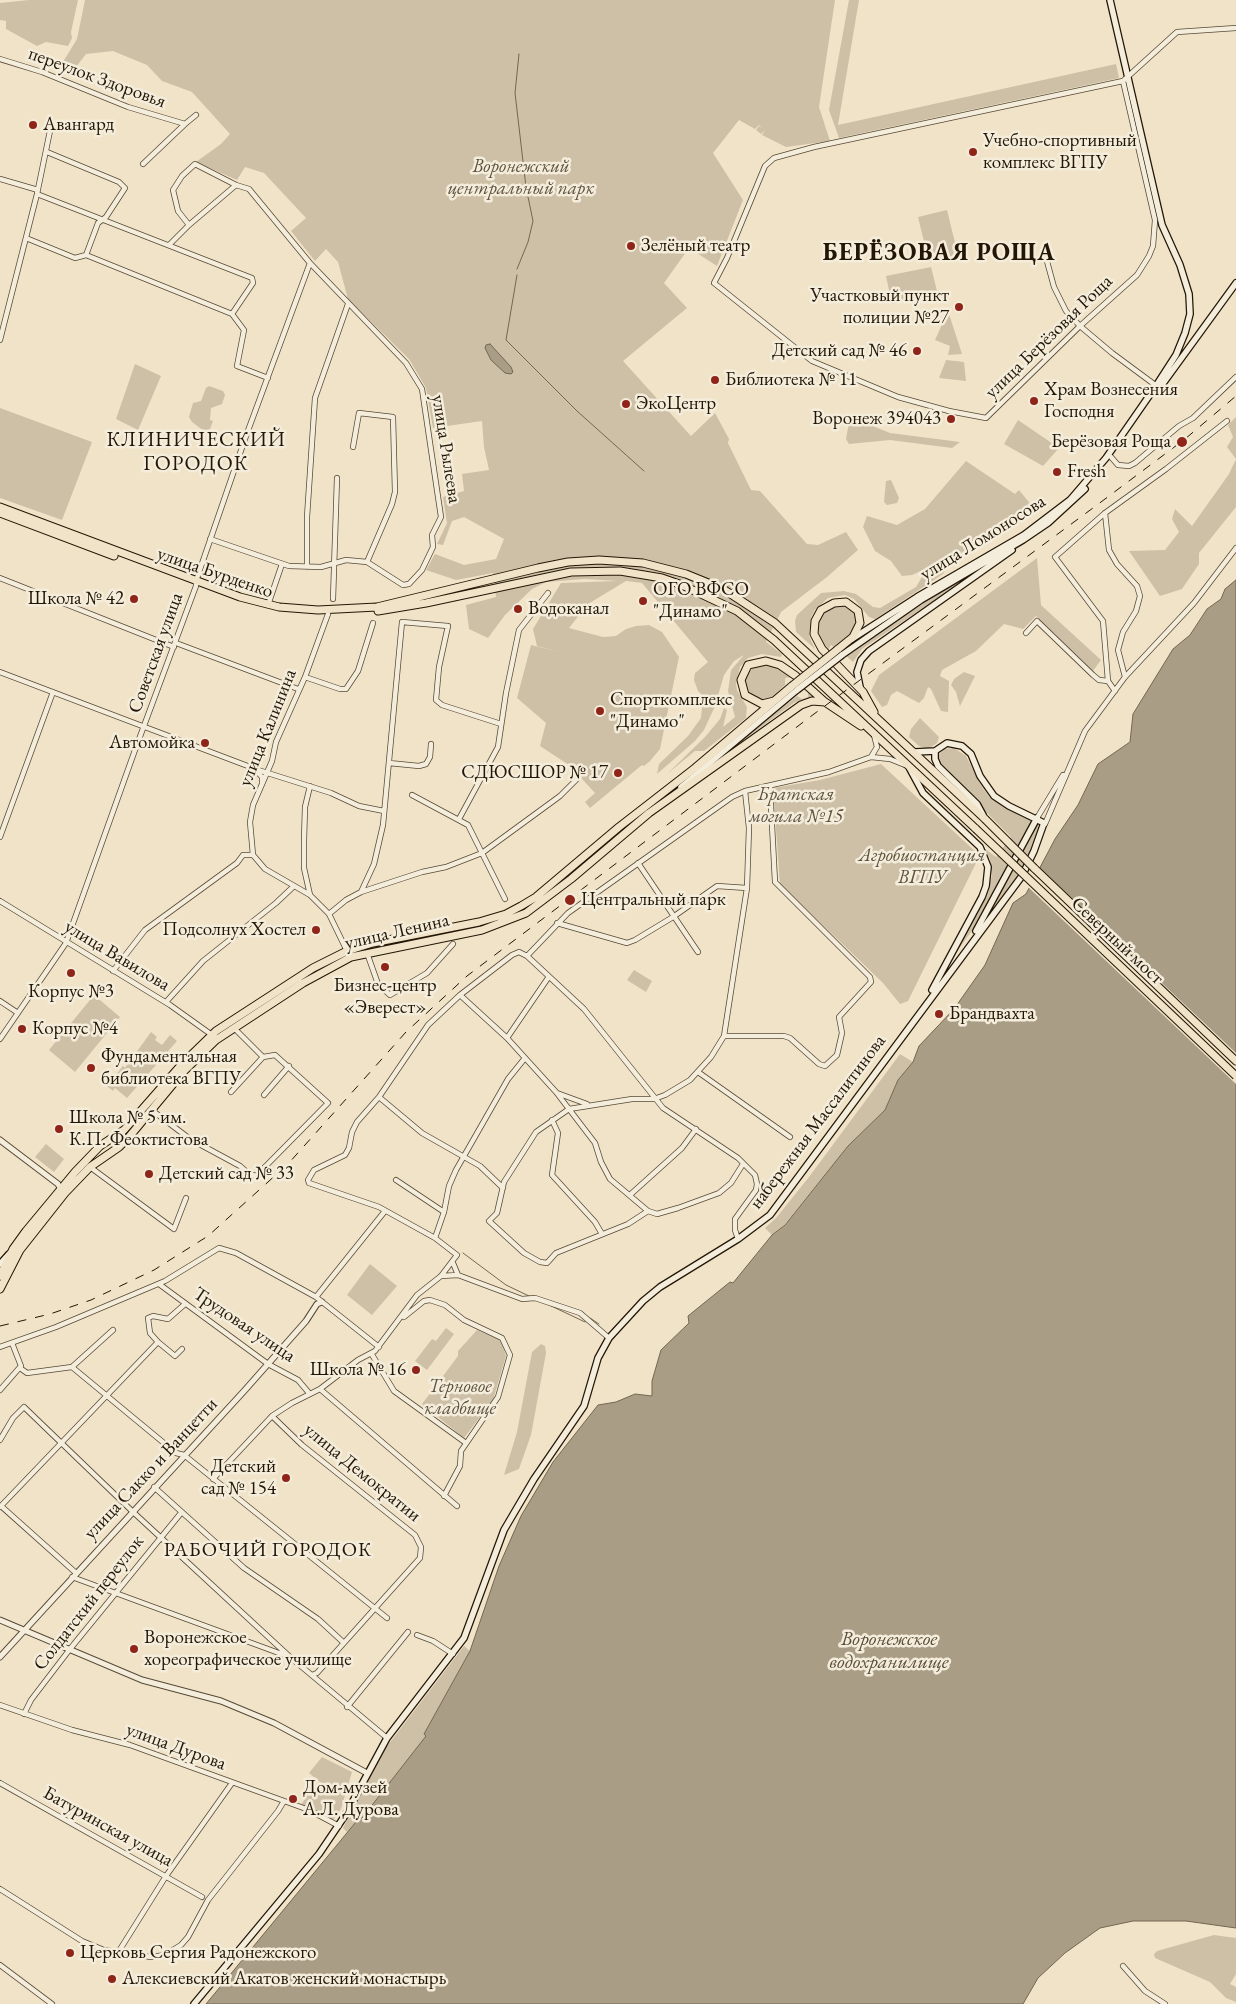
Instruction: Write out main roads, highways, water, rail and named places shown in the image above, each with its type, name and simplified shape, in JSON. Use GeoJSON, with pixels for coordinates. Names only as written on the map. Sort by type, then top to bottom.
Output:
{"type":"FeatureCollection","features":[{"type":"Feature","properties":{"kind":"main road"},"geometry":{"type":"LineString","coordinates":[[1110,0],[1126,79],[1162,225],[1180,264],[1189,294],[1190,314],[1185,333],[1176,355],[1158,387]]}},
{"type":"Feature","properties":{"kind":"main road","name":"улица Ломоносова"},"geometry":{"type":"LineString","coordinates":[[840,650],[918,597],[1024,535],[1070,500],[1106,458],[1236,283]]}},
{"type":"Feature","properties":{"kind":"main road","name":"улица Ломоносова"},"geometry":{"type":"LineString","coordinates":[[1023,540],[1073,502],[1111,457],[1158,387]]}},
{"type":"Feature","properties":{"kind":"main road","name":"улица Бурденко"},"geometry":{"type":"LineString","coordinates":[[0,507],[196,584],[268,605],[318,610],[356,610],[398,603],[568,562],[599,560],[643,563],[686,574],[723,589],[762,613],[812,655]]}},
{"type":"Feature","properties":{"kind":"main road","name":"улица Бурденко"},"geometry":{"type":"LineString","coordinates":[[0,513],[258,607],[280,611],[328,614],[377,612],[571,572],[600,570],[642,574],[682,585],[718,600],[755,624],[872,733]]}},
{"type":"Feature","properties":{"kind":"main road"},"geometry":{"type":"LineString","coordinates":[[840,650],[1023,540]]}},
{"type":"Feature","properties":{"kind":"main road"},"geometry":{"type":"LineString","coordinates":[[875,716],[863,692],[857,672],[861,660],[869,651],[1003,558],[1023,540]]}},
{"type":"Feature","properties":{"kind":"main road"},"geometry":{"type":"LineString","coordinates":[[795,688],[840,650],[856,633],[860,616],[854,606],[840,602],[821,610],[815,621],[814,634],[822,649],[863,692]]}},
{"type":"Feature","properties":{"kind":"main road","name":"Северный мост"},"geometry":{"type":"LineString","coordinates":[[812,655],[1236,1061]]}},
{"type":"Feature","properties":{"kind":"main road"},"geometry":{"type":"LineString","coordinates":[[779,698],[762,704],[745,695],[741,680],[748,665],[766,661],[780,665],[825,702],[872,733]]}},
{"type":"Feature","properties":{"kind":"main road","name":"улица Ленина"},"geometry":{"type":"LineString","coordinates":[[0,1264],[62,1192],[90,1167],[119,1147],[153,1111],[183,1072],[214,1037],[234,1028],[336,964],[367,952],[482,930],[526,913],[571,879],[646,811],[779,698],[795,688]]}},
{"type":"Feature","properties":{"kind":"main road","name":"улица Ленина"},"geometry":{"type":"LineString","coordinates":[[0,1289],[22,1246],[90,1155],[124,1130],[177,1069],[214,1037],[313,968],[347,951],[373,943],[478,922],[506,914],[536,897],[646,811],[667,801],[697,772],[795,688]]}},
{"type":"Feature","properties":{"kind":"main road"},"geometry":{"type":"LineString","coordinates":[[667,801],[801,705],[812,701],[825,702]]}},
{"type":"Feature","properties":{"kind":"main road","name":"Северный мост"},"geometry":{"type":"LineString","coordinates":[[872,733],[1236,1076]]}},
{"type":"Feature","properties":{"kind":"main road"},"geometry":{"type":"LineString","coordinates":[[915,752],[934,751],[947,743],[956,744],[967,749],[986,786],[994,796],[1009,806],[1037,818]]}},
{"type":"Feature","properties":{"kind":"main road"},"geometry":{"type":"LineString","coordinates":[[934,751],[934,759],[938,766],[977,804],[984,819]]}},
{"type":"Feature","properties":{"kind":"main road"},"geometry":{"type":"LineString","coordinates":[[908,767],[923,793],[980,847],[988,867],[986,886],[982,897],[921,1010]]}},
{"type":"Feature","properties":{"kind":"main road","name":"набережная Массалитинова"},"geometry":{"type":"LineString","coordinates":[[194,2004],[307,1868],[339,1826],[387,1738],[453,1654],[468,1630],[504,1530],[534,1479],[580,1413],[587,1399],[598,1358],[608,1338],[643,1301],[660,1287],[760,1224],[780,1202],[967,948],[1017,884],[1045,824],[1037,818],[967,948]]}},
{"type":"Feature","properties":{"kind":"main road","name":"улица Ленина"},"geometry":{"type":"LineString","coordinates":[[0,1276],[14,1248]]}},
{"type":"Feature","properties":{"kind":"water"},"geometry":{"type":"Polygon","coordinates":[[[490,344],[511,367],[513,372],[511,374],[505,373],[491,360],[485,348],[486,345],[490,344]]]}},
{"type":"Feature","properties":{"kind":"water","name":"Воронежское водохранилище"},"geometry":{"type":"Polygon","coordinates":[[[1236,580],[1236,1928],[1186,1921],[1133,1921],[1100,1928],[1065,1953],[1038,1978],[1023,2004],[206,2004],[360,1817],[362,1818],[426,1736],[424,1734],[470,1651],[499,1566],[521,1516],[553,1462],[598,1405],[616,1402],[635,1394],[652,1396],[652,1381],[661,1350],[689,1323],[688,1316],[730,1282],[733,1283],[772,1235],[785,1225],[848,1146],[885,1110],[898,1080],[913,1062],[919,1046],[954,1009],[985,965],[1013,903],[1026,894],[1055,839],[1078,805],[1098,764],[1130,742],[1133,714],[1173,649],[1190,635],[1207,609],[1221,599],[1225,589],[1236,580]]]}},
{"type":"Feature","properties":{"kind":"waterway"},"geometry":{"type":"LineString","coordinates":[[519,54],[515,93],[526,187]]}},
{"type":"Feature","properties":{"kind":"waterway"},"geometry":{"type":"LineString","coordinates":[[517,269],[528,242],[533,221],[527,192]]}},
{"type":"Feature","properties":{"kind":"waterway"},"geometry":{"type":"LineString","coordinates":[[517,275],[506,340],[577,411],[644,471]]}},
{"type":"Feature","properties":{"kind":"waterway"},"geometry":{"type":"LineString","coordinates":[[404,1223],[432,1239]]}},
{"type":"Feature","properties":{"kind":"waterway"},"geometry":{"type":"LineString","coordinates":[[463,1253],[506,1285],[531,1297]]}},
{"type":"Feature","properties":{"kind":"waterway"},"geometry":{"type":"LineString","coordinates":[[547,1304],[585,1322]]}},
{"type":"Feature","properties":{"kind":"waterway"},"geometry":{"type":"LineString","coordinates":[[590,1318],[599,1324]]}},
{"type":"Feature","properties":{"kind":"railway"},"geometry":{"type":"LineString","coordinates":[[0,1326],[50,1314],[91,1300],[154,1270],[208,1236],[288,1164],[406,1032],[467,976],[814,714],[1185,439],[1236,396]]}},
{"type":"Feature","properties":{"kind":"place","name":"Авангард"},"geometry":{"type":"Point","coordinates":[33,125]}},
{"type":"Feature","properties":{"kind":"place","name":"Учебно-спортивный комплекс ВГПУ"},"geometry":{"type":"Point","coordinates":[973,152]}},
{"type":"Feature","properties":{"kind":"place","name":"Зелёный театр"},"geometry":{"type":"Point","coordinates":[631,246]}},
{"type":"Feature","properties":{"kind":"place","name":"Участковый пункт полиции №27"},"geometry":{"type":"Point","coordinates":[959,307]}},
{"type":"Feature","properties":{"kind":"place","name":"Детский сад № 46"},"geometry":{"type":"Point","coordinates":[917,351]}},
{"type":"Feature","properties":{"kind":"place","name":"Библиотека № 11"},"geometry":{"type":"Point","coordinates":[715,380]}},
{"type":"Feature","properties":{"kind":"place","name":"Храм Вознесения Господня"},"geometry":{"type":"Point","coordinates":[1034,401]}},
{"type":"Feature","properties":{"kind":"place","name":"ЭкоЦентр"},"geometry":{"type":"Point","coordinates":[626,404]}},
{"type":"Feature","properties":{"kind":"place","name":"Воронеж 394043"},"geometry":{"type":"Point","coordinates":[951,419]}},
{"type":"Feature","properties":{"kind":"place","name":"Берёзовая Роща"},"geometry":{"type":"Point","coordinates":[1182,442]}},
{"type":"Feature","properties":{"kind":"place","name":"Fresh"},"geometry":{"type":"Point","coordinates":[1057,472]}},
{"type":"Feature","properties":{"kind":"place","name":"Школа № 42"},"geometry":{"type":"Point","coordinates":[134,599]}},
{"type":"Feature","properties":{"kind":"place","name":"ОГО ВФСО \"Динамо\""},"geometry":{"type":"Point","coordinates":[643,601]}},
{"type":"Feature","properties":{"kind":"place","name":"Водоканал"},"geometry":{"type":"Point","coordinates":[518,609]}},
{"type":"Feature","properties":{"kind":"place","name":"Спорткомплекс \"Динамо\""},"geometry":{"type":"Point","coordinates":[600,711]}},
{"type":"Feature","properties":{"kind":"place","name":"Автомойка"},"geometry":{"type":"Point","coordinates":[205,743]}},
{"type":"Feature","properties":{"kind":"place","name":"СДЮСШОР № 17"},"geometry":{"type":"Point","coordinates":[618,773]}},
{"type":"Feature","properties":{"kind":"place","name":"Центральный парк"},"geometry":{"type":"Point","coordinates":[570,900]}},
{"type":"Feature","properties":{"kind":"place","name":"Подсолнух Хостел"},"geometry":{"type":"Point","coordinates":[316,930]}},
{"type":"Feature","properties":{"kind":"place","name":"Бизнес-центр «Эверест»"},"geometry":{"type":"Point","coordinates":[385,967]}},
{"type":"Feature","properties":{"kind":"place","name":"Корпус №3"},"geometry":{"type":"Point","coordinates":[71,973]}},
{"type":"Feature","properties":{"kind":"place","name":"Брандвахта"},"geometry":{"type":"Point","coordinates":[939,1014]}},
{"type":"Feature","properties":{"kind":"place","name":"Корпус №4"},"geometry":{"type":"Point","coordinates":[22,1029]}},
{"type":"Feature","properties":{"kind":"place","name":"Фундаментальная библиотека ВГПУ"},"geometry":{"type":"Point","coordinates":[91,1068]}},
{"type":"Feature","properties":{"kind":"place","name":"Школа № 5 им. К.П. Феоктистова"},"geometry":{"type":"Point","coordinates":[59,1129]}},
{"type":"Feature","properties":{"kind":"place","name":"Детский сад № 33"},"geometry":{"type":"Point","coordinates":[149,1174]}},
{"type":"Feature","properties":{"kind":"place","name":"Школа № 16"},"geometry":{"type":"Point","coordinates":[416,1370]}},
{"type":"Feature","properties":{"kind":"place","name":"Детский сад № 154"},"geometry":{"type":"Point","coordinates":[286,1478]}},
{"type":"Feature","properties":{"kind":"place","name":"Воронежское хореографическое училище"},"geometry":{"type":"Point","coordinates":[134,1649]}},
{"type":"Feature","properties":{"kind":"place","name":"Дом-музей А.Л. Дурова"},"geometry":{"type":"Point","coordinates":[293,1799]}},
{"type":"Feature","properties":{"kind":"place","name":"Церковь Сергия Радонежского"},"geometry":{"type":"Point","coordinates":[70,1953]}},
{"type":"Feature","properties":{"kind":"place","name":"Алексиевский Акатов женский монастырь"},"geometry":{"type":"Point","coordinates":[112,1979]}},
{"type":"Feature","properties":{"kind":"district","name":"БЕРЁЗОВАЯ РОЩА"},"geometry":{"type":"Point","coordinates":[939,253]}},
{"type":"Feature","properties":{"kind":"district","name":"КЛИНИЧЕСКИЙ ГОРОДОК"},"geometry":{"type":"Point","coordinates":[196,452]}},
{"type":"Feature","properties":{"kind":"district","name":"РАБОЧИЙ ГОРОДОК"},"geometry":{"type":"Point","coordinates":[268,1551]}},
{"type":"Feature","properties":{"kind":"park label","name":"Воронежский центральный парк"},"geometry":{"type":"Point","coordinates":[521,178]}},
{"type":"Feature","properties":{"kind":"park label","name":"Братская могила №15"},"geometry":{"type":"Point","coordinates":[796,806]}},
{"type":"Feature","properties":{"kind":"park label","name":"Агробиостанция ВГПУ"},"geometry":{"type":"Point","coordinates":[922,867]}},
{"type":"Feature","properties":{"kind":"park label","name":"Терновое кладбище"},"geometry":{"type":"Point","coordinates":[460,1398]}}]}
